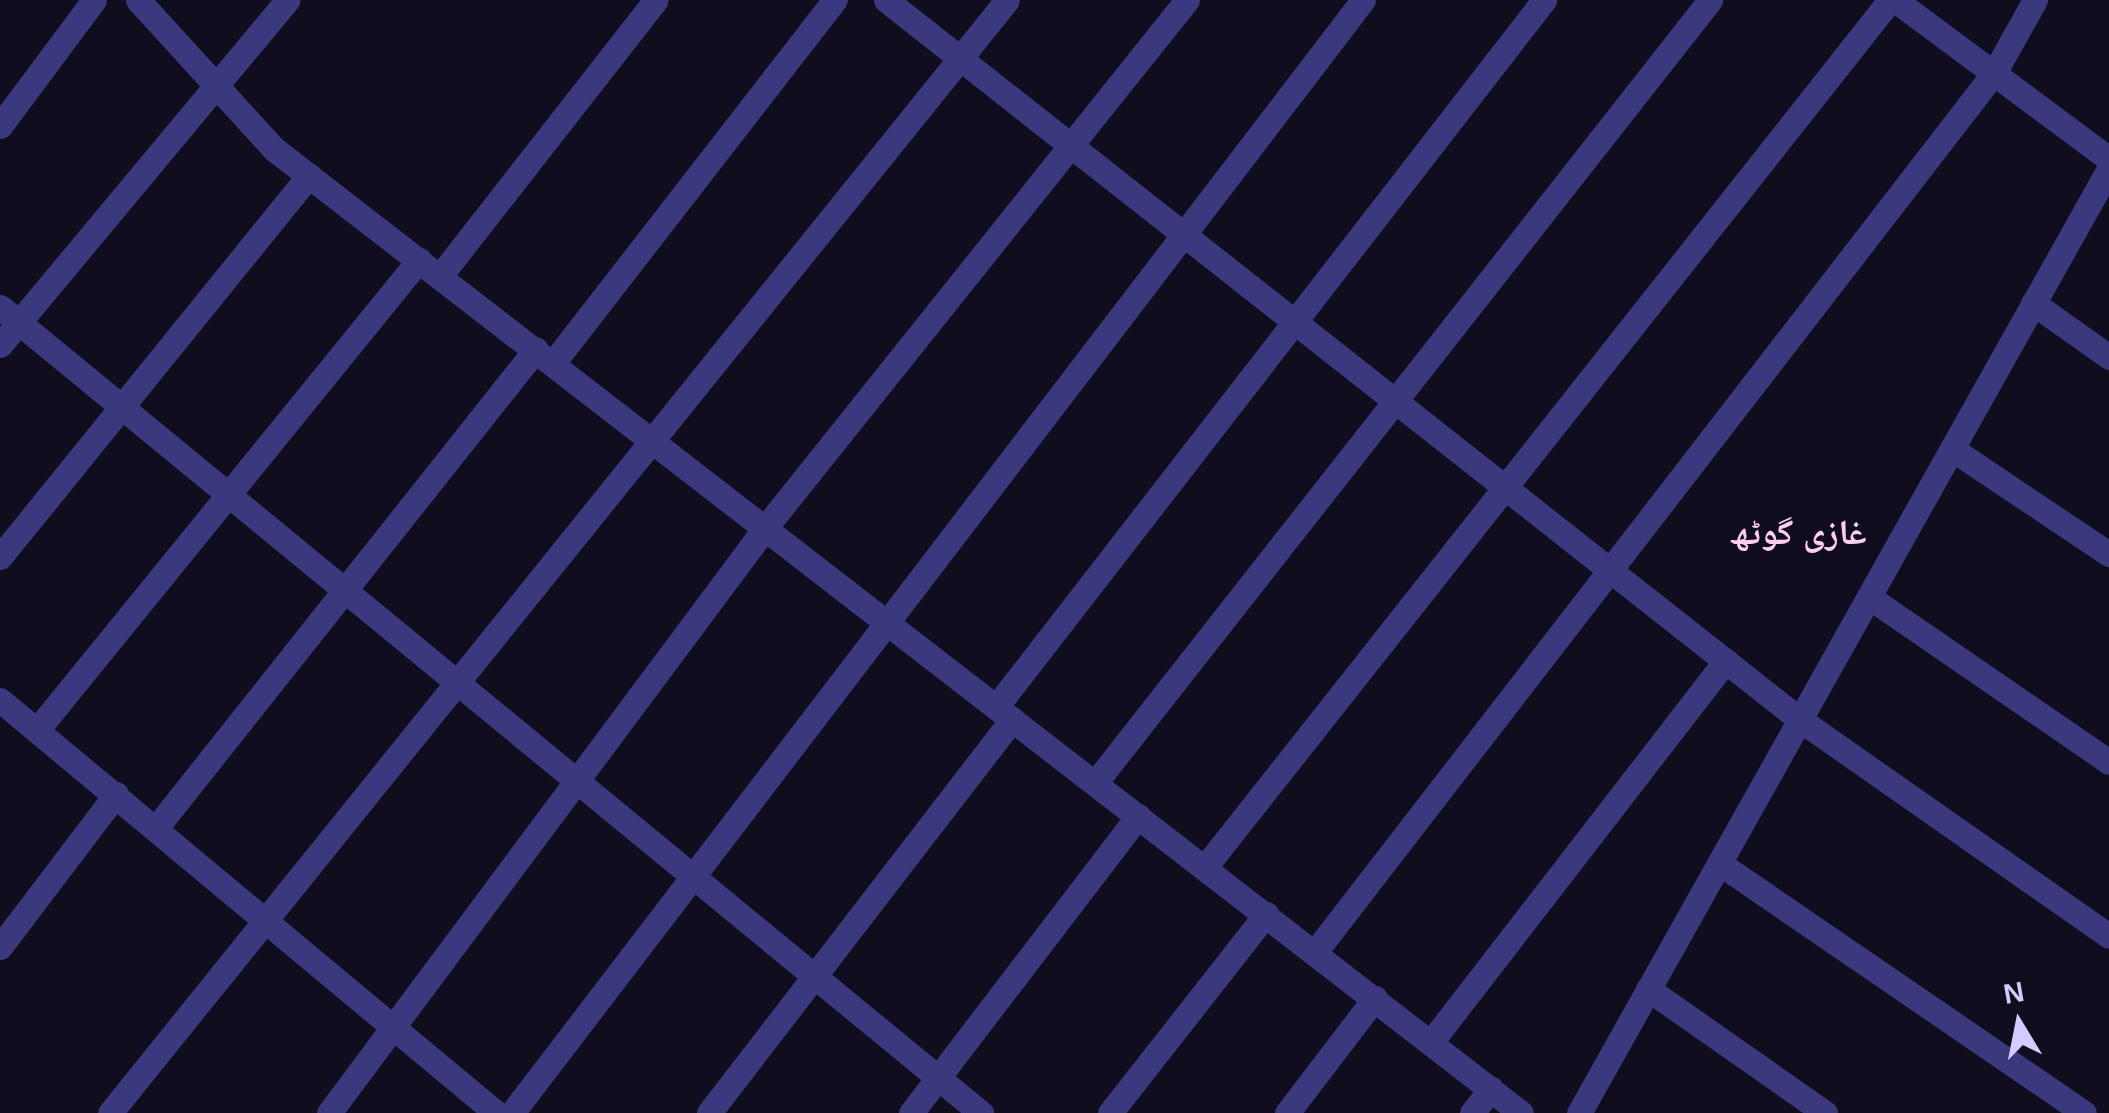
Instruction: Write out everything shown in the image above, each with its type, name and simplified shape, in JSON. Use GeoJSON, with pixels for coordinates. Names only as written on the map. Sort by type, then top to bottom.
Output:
{"type":"FeatureCollection","features":[{"type":"Feature","properties":{"kind":"street"},"geometry":{"type":"LineString","coordinates":[[0,126],[94,0]]}},
{"type":"Feature","properties":{"kind":"street"},"geometry":{"type":"LineString","coordinates":[[138,0],[216,85],[309,176],[1522,1113]]}},
{"type":"Feature","properties":{"kind":"street"},"geometry":{"type":"LineString","coordinates":[[0,345],[10,314],[287,0]]}},
{"type":"Feature","properties":{"kind":"street"},"geometry":{"type":"LineString","coordinates":[[38,730],[230,494],[430,268],[656,0]]}},
{"type":"Feature","properties":{"kind":"street"},"geometry":{"type":"LineString","coordinates":[[156,828],[346,589],[545,356],[835,0]]}},
{"type":"Feature","properties":{"kind":"street"},"geometry":{"type":"LineString","coordinates":[[886,0],[1799,719],[2109,936]]}},
{"type":"Feature","properties":{"kind":"street"},"geometry":{"type":"LineString","coordinates":[[110,1113],[1006,0]]}},
{"type":"Feature","properties":{"kind":"street"},"geometry":{"type":"LineString","coordinates":[[329,1113],[766,528],[1187,0]]}},
{"type":"Feature","properties":{"kind":"street"},"geometry":{"type":"LineString","coordinates":[[512,1113],[883,621],[1362,0]]}},
{"type":"Feature","properties":{"kind":"street"},"geometry":{"type":"LineString","coordinates":[[709,1113],[1294,322],[1544,0]]}},
{"type":"Feature","properties":{"kind":"street"},"geometry":{"type":"LineString","coordinates":[[1095,783],[1710,0]]}},
{"type":"Feature","properties":{"kind":"street"},"geometry":{"type":"LineString","coordinates":[[1205,867],[1892,0],[2109,159]]}},
{"type":"Feature","properties":{"kind":"street"},"geometry":{"type":"LineString","coordinates":[[1315,952],[1994,73],[2035,0]]}},
{"type":"Feature","properties":{"kind":"street"},"geometry":{"type":"LineString","coordinates":[[1579,1113],[2109,169]]}},
{"type":"Feature","properties":{"kind":"street"},"geometry":{"type":"LineString","coordinates":[[0,557],[309,176]]}},
{"type":"Feature","properties":{"kind":"street"},"geometry":{"type":"LineString","coordinates":[[2033,303],[2109,356]]}},
{"type":"Feature","properties":{"kind":"street"},"geometry":{"type":"LineString","coordinates":[[10,314],[980,1113]]}},
{"type":"Feature","properties":{"kind":"street"},"geometry":{"type":"LineString","coordinates":[[1952,448],[2109,554]]}},
{"type":"Feature","properties":{"kind":"street"},"geometry":{"type":"LineString","coordinates":[[1869,596],[2109,762]]}},
{"type":"Feature","properties":{"kind":"street"},"geometry":{"type":"LineString","coordinates":[[1431,1042],[1726,661]]}},
{"type":"Feature","properties":{"kind":"street"},"geometry":{"type":"LineString","coordinates":[[0,700],[496,1113]]}},
{"type":"Feature","properties":{"kind":"street"},"geometry":{"type":"LineString","coordinates":[[0,947],[116,794]]}},
{"type":"Feature","properties":{"kind":"street"},"geometry":{"type":"LineString","coordinates":[[912,1113],[1138,816]]}},
{"type":"Feature","properties":{"kind":"street"},"geometry":{"type":"LineString","coordinates":[[1719,863],[2084,1113]]}},
{"type":"Feature","properties":{"kind":"street"},"geometry":{"type":"LineString","coordinates":[[1110,1113],[1266,914]]}},
{"type":"Feature","properties":{"kind":"street"},"geometry":{"type":"LineString","coordinates":[[1648,989],[1826,1113]]}},
{"type":"Feature","properties":{"kind":"street"},"geometry":{"type":"LineString","coordinates":[[1287,1113],[1375,998]]}},
{"type":"Feature","properties":{"kind":"street"},"geometry":{"type":"LineString","coordinates":[[1472,1113],[1490,1088]]}},
{"type":"Feature","properties":{"kind":"district","name":"غازی گوٹھ"},"geometry":{"type":"Point","coordinates":[1798,532]}}]}
